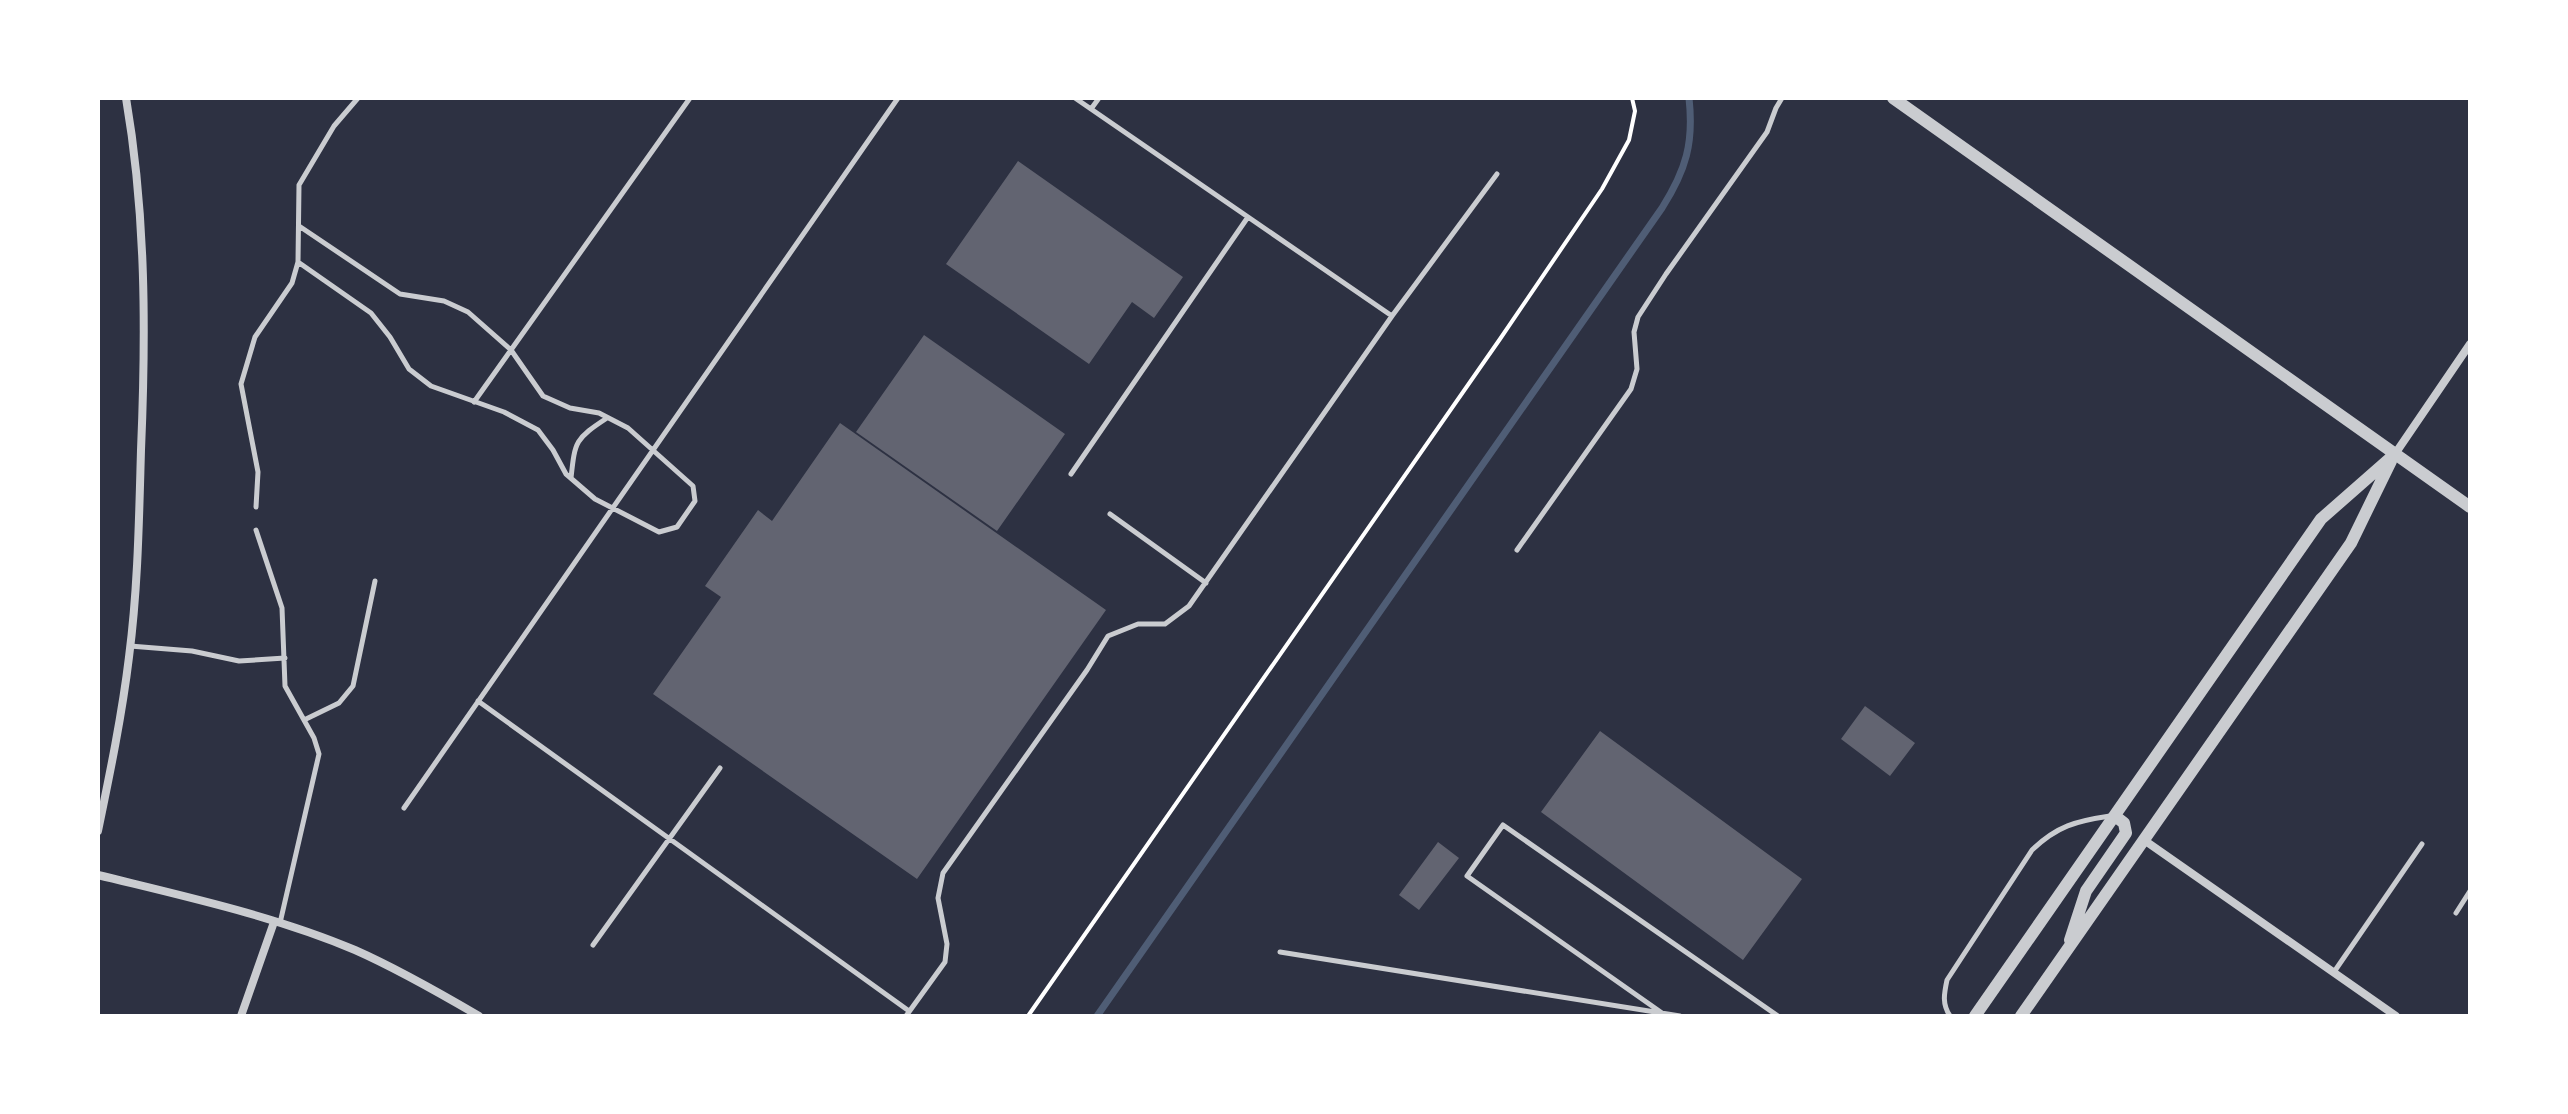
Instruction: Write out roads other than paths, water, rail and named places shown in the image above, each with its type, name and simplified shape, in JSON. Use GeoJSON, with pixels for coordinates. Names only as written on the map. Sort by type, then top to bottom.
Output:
{"type":"FeatureCollection","features":[{"type":"Feature","properties":{"kind":"street"},"geometry":{"type":"LineString","coordinates":[[98,831],[115,749],[130,646],[137,567],[145,357],[144,291],[139,199],[126,98]]}},
{"type":"Feature","properties":{"kind":"street"},"geometry":{"type":"LineString","coordinates":[[1893,98],[2470,507]]}},
{"type":"Feature","properties":{"kind":"street"},"geometry":{"type":"LineString","coordinates":[[2021,1016],[2351,543],[2395,454],[2470,344]]}},
{"type":"Feature","properties":{"kind":"street"},"geometry":{"type":"LineString","coordinates":[[1975,1016],[2321,519],[2395,454]]}},
{"type":"Feature","properties":{"kind":"street"},"geometry":{"type":"LineString","coordinates":[[2067,951],[2086,891],[2126,833],[2124,823],[2115,816]]}},
{"type":"Feature","properties":{"kind":"street"},"geometry":{"type":"LineString","coordinates":[[2144,840],[2396,1016]]}},
{"type":"Feature","properties":{"kind":"street"},"geometry":{"type":"LineString","coordinates":[[98,875],[230,908],[354,950],[423,983],[479,1016]]}},
{"type":"Feature","properties":{"kind":"street"},"geometry":{"type":"LineString","coordinates":[[241,1016],[277,923]]}},
{"type":"Feature","properties":{"kind":"lane"},"geometry":{"type":"LineString","coordinates":[[256,507],[258,472],[241,384],[255,337],[292,283],[298,262],[299,185],[334,126],[358,98]]}},
{"type":"Feature","properties":{"kind":"lane"},"geometry":{"type":"LineString","coordinates":[[474,402],[690,98]]}},
{"type":"Feature","properties":{"kind":"lane"},"geometry":{"type":"LineString","coordinates":[[404,808],[898,98]]}},
{"type":"Feature","properties":{"kind":"lane"},"geometry":{"type":"LineString","coordinates":[[1075,98],[1392,316]]}},
{"type":"Feature","properties":{"kind":"lane"},"geometry":{"type":"LineString","coordinates":[[1091,109],[1099,98]]}},
{"type":"Feature","properties":{"kind":"lane"},"geometry":{"type":"LineString","coordinates":[[1517,550],[1631,389],[1637,369],[1634,332],[1638,317],[1767,132],[1782,98]]}},
{"type":"Feature","properties":{"kind":"lane"},"geometry":{"type":"LineString","coordinates":[[478,701],[671,837],[908,1013],[945,962],[947,944],[938,898],[943,873],[1108,636],[1138,624],[1165,624],[1189,606],[1392,316],[1497,174]]}},
{"type":"Feature","properties":{"kind":"lane"},"geometry":{"type":"LineString","coordinates":[[1071,474],[1248,217]]}},
{"type":"Feature","properties":{"kind":"lane"},"geometry":{"type":"LineString","coordinates":[[298,262],[371,313],[409,369],[431,386],[520,419],[538,430],[566,474],[595,499],[659,532],[677,527],[695,501],[693,486],[628,428],[599,413],[570,408],[543,396],[511,350],[468,312],[444,301],[400,294],[299,226]]}},
{"type":"Feature","properties":{"kind":"lane"},"geometry":{"type":"LineString","coordinates":[[571,478],[574,446],[585,432],[608,418]]}},
{"type":"Feature","properties":{"kind":"lane"},"geometry":{"type":"LineString","coordinates":[[1110,514],[1206,583]]}},
{"type":"Feature","properties":{"kind":"lane"},"geometry":{"type":"LineString","coordinates":[[256,530],[282,608],[285,686],[319,754],[277,923]]}},
{"type":"Feature","properties":{"kind":"lane"},"geometry":{"type":"LineString","coordinates":[[304,720],[339,703],[353,686],[375,581]]}},
{"type":"Feature","properties":{"kind":"lane"},"geometry":{"type":"LineString","coordinates":[[130,646],[192,651],[239,661],[285,658]]}},
{"type":"Feature","properties":{"kind":"lane"},"geometry":{"type":"LineString","coordinates":[[593,945],[720,768]]}},
{"type":"Feature","properties":{"kind":"lane"},"geometry":{"type":"LineString","coordinates":[[1950,1016],[1944,998],[1947,980],[2032,850],[2047,836],[2077,820],[2115,816]]}},
{"type":"Feature","properties":{"kind":"lane"},"geometry":{"type":"LineString","coordinates":[[1662,1013],[1467,876],[1503,825],[1778,1016]]}},
{"type":"Feature","properties":{"kind":"lane"},"geometry":{"type":"LineString","coordinates":[[2333,973],[2422,844]]}},
{"type":"Feature","properties":{"kind":"lane"},"geometry":{"type":"LineString","coordinates":[[2456,913],[2470,891]]}},
{"type":"Feature","properties":{"kind":"lane"},"geometry":{"type":"LineString","coordinates":[[1280,952],[1680,1016]]}},
{"type":"Feature","properties":{"kind":"waterway"},"geometry":{"type":"LineString","coordinates":[[1097,1016],[1662,208],[1686,156],[1690,129],[1689,98]]}}]}
